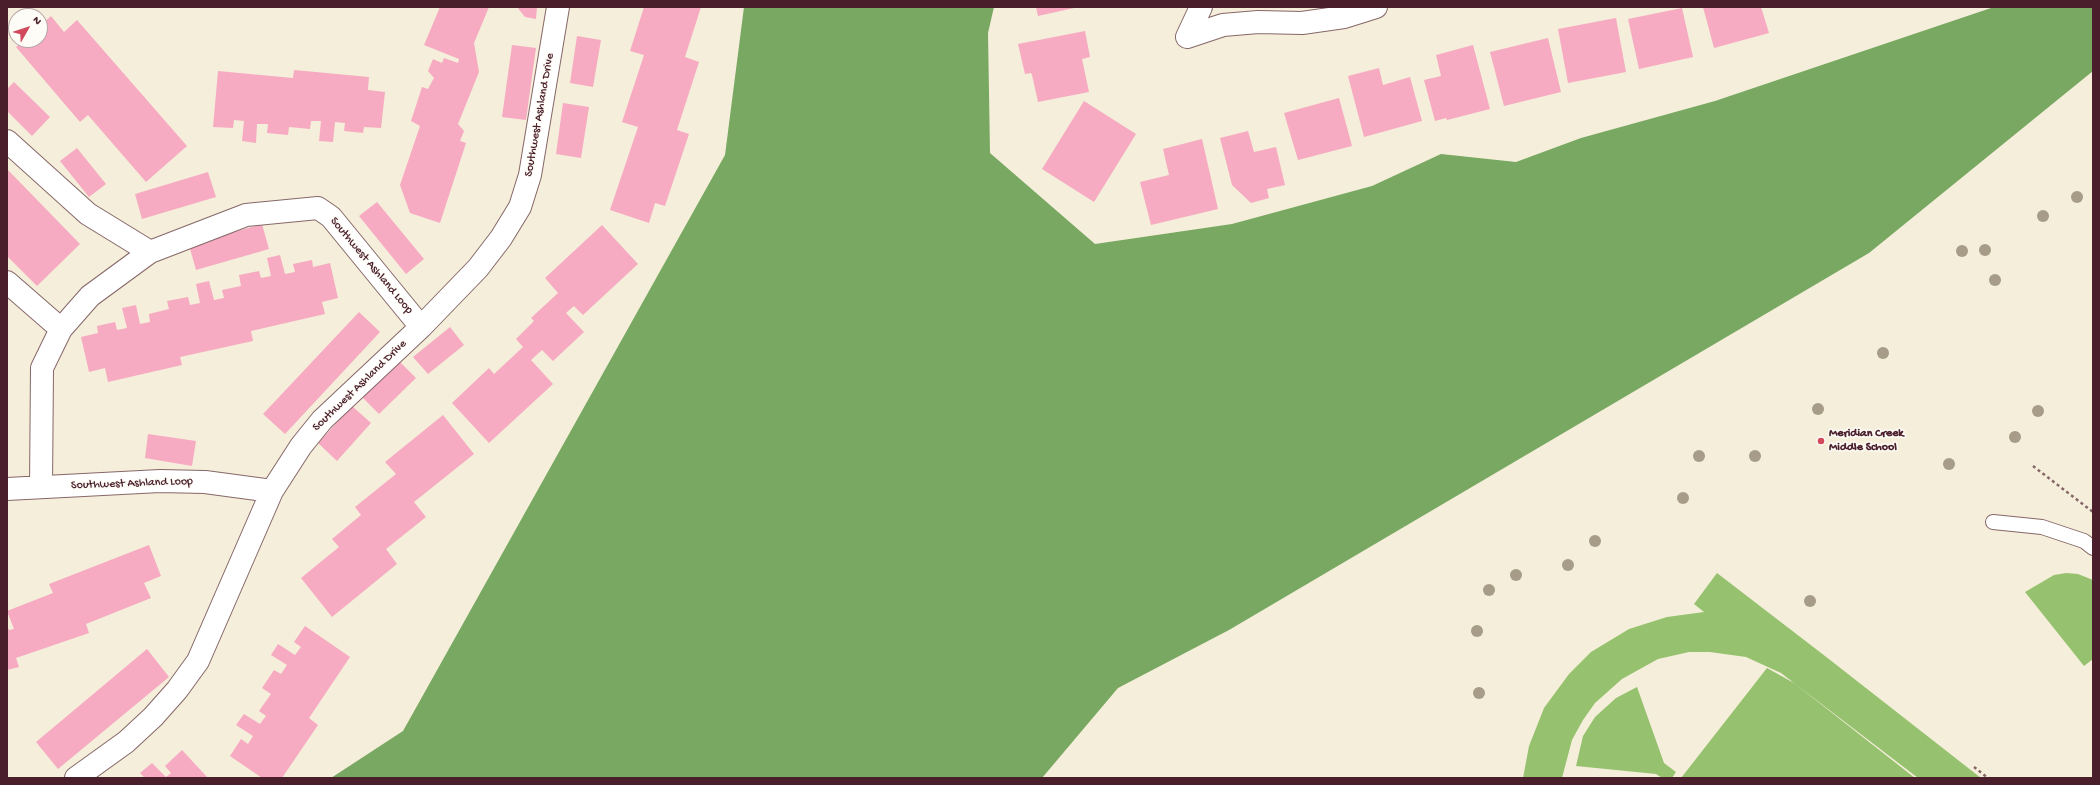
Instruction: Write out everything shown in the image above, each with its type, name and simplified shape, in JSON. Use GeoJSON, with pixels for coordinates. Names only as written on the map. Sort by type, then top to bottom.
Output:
{"type":"FeatureCollection","features":[{"type":"Feature","properties":{"kind":"street","name":"Southwest Ashland Drive"},"geometry":{"type":"LineString","coordinates":[[76,778],[126,742],[153,717],[177,690],[198,661],[272,491],[301,446],[322,420],[421,327],[478,268],[501,238],[520,207],[530,175],[558,7]]}},
{"type":"Feature","properties":{"kind":"street"},"geometry":{"type":"LineString","coordinates":[[1202,7],[1187,37],[1222,25],[1258,22],[1302,24],[1344,17],[1376,7]]}},
{"type":"Feature","properties":{"kind":"street"},"geometry":{"type":"LineString","coordinates":[[7,141],[88,214],[150,252]]}},
{"type":"Feature","properties":{"kind":"street","name":"Southwest Ashland Loop"},"geometry":{"type":"LineString","coordinates":[[41,487],[42,368],[61,329],[90,296],[150,252],[246,215],[318,208],[331,217],[421,327]]}},
{"type":"Feature","properties":{"kind":"street"},"geometry":{"type":"LineString","coordinates":[[7,282],[61,329]]}},
{"type":"Feature","properties":{"kind":"street","name":"Southwest Ashland Loop"},"geometry":{"type":"LineString","coordinates":[[7,489],[160,480],[206,482],[272,491]]}},
{"type":"Feature","properties":{"kind":"lane"},"geometry":{"type":"LineString","coordinates":[[1993,522],[2042,527],[2084,541],[2093,548]]}},
{"type":"Feature","properties":{"kind":"path"},"geometry":{"type":"LineString","coordinates":[[2034,466],[2093,512]]}},
{"type":"Feature","properties":{"kind":"path"},"geometry":{"type":"LineString","coordinates":[[1974,767],[1988,778]]}},
{"type":"Feature","properties":{"kind":"green space"},"geometry":{"type":"Polygon","coordinates":[[[744,7],[994,7],[988,33],[990,153],[1095,244],[1232,224],[1372,186],[1441,154],[1516,162],[1581,138],[1715,101],[1994,7],[2093,7],[2093,71],[1869,253],[1229,630],[1118,688],[1042,778],[331,778],[403,731],[725,155],[744,7]]]}},
{"type":"Feature","properties":{"kind":"green space"},"geometry":{"type":"Polygon","coordinates":[[[1717,573],[1981,778],[1918,778],[1781,673],[1746,657],[1710,652],[1689,652],[1658,659],[1622,679],[1595,703],[1583,720],[1572,740],[1562,778],[1523,778],[1529,746],[1544,708],[1569,674],[1591,652],[1629,629],[1667,617],[1704,612],[1694,604],[1717,573]]]}},
{"type":"Feature","properties":{"kind":"green space"},"geometry":{"type":"Polygon","coordinates":[[[2066,573],[2078,574],[2093,580],[2093,659],[2084,666],[2025,592],[2054,575],[2066,573]]]}},
{"type":"Feature","properties":{"kind":"green space"},"geometry":{"type":"Polygon","coordinates":[[[1767,668],[1794,683],[1915,778],[1681,778],[1767,668]]]}},
{"type":"Feature","properties":{"kind":"green space"},"geometry":{"type":"Polygon","coordinates":[[[1637,687],[1664,763],[1676,772],[1672,778],[1662,778],[1656,774],[1576,766],[1583,736],[1595,717],[1616,698],[1637,687]]]}},
{"type":"Feature","properties":{"kind":"building"},"geometry":{"type":"Polygon","coordinates":[[[440,7],[489,7],[474,43],[479,72],[458,124],[464,131],[460,141],[466,143],[440,223],[410,213],[400,185],[420,126],[411,121],[422,87],[428,89],[434,78],[428,71],[433,59],[442,63],[444,58],[458,63],[459,59],[424,45],[440,7]]]}},
{"type":"Feature","properties":{"kind":"building"},"geometry":{"type":"Polygon","coordinates":[[[517,7],[537,7],[536,19],[525,17],[517,7]]]}},
{"type":"Feature","properties":{"kind":"building"},"geometry":{"type":"Polygon","coordinates":[[[644,7],[701,7],[685,57],[699,62],[677,130],[689,134],[665,206],[655,203],[649,223],[610,210],[638,127],[622,122],[644,55],[630,51],[644,7]]]}},
{"type":"Feature","properties":{"kind":"building"},"geometry":{"type":"Polygon","coordinates":[[[1036,7],[1074,7],[1074,8],[1038,16],[1036,7]]]}},
{"type":"Feature","properties":{"kind":"building"},"geometry":{"type":"Polygon","coordinates":[[[1703,7],[1761,7],[1769,33],[1714,48],[1703,7]]]}},
{"type":"Feature","properties":{"kind":"building"},"geometry":{"type":"Polygon","coordinates":[[[1682,8],[1693,57],[1639,69],[1628,19],[1682,8]]]}},
{"type":"Feature","properties":{"kind":"building"},"geometry":{"type":"Polygon","coordinates":[[[51,16],[64,32],[77,20],[187,146],[146,182],[88,115],[80,122],[17,48],[48,48],[48,19],[51,16]]]}},
{"type":"Feature","properties":{"kind":"building"},"geometry":{"type":"Polygon","coordinates":[[[1616,18],[1626,72],[1568,83],[1558,29],[1616,18]]]}},
{"type":"Feature","properties":{"kind":"building"},"geometry":{"type":"Polygon","coordinates":[[[1085,31],[1090,57],[1082,59],[1089,92],[1038,102],[1032,75],[1031,73],[1025,74],[1018,44],[1085,31]]]}},
{"type":"Feature","properties":{"kind":"building"},"geometry":{"type":"Polygon","coordinates":[[[577,36],[601,40],[593,87],[570,83],[577,36]]]}},
{"type":"Feature","properties":{"kind":"building"},"geometry":{"type":"Polygon","coordinates":[[[1548,38],[1561,92],[1504,106],[1490,52],[1548,38]]]}},
{"type":"Feature","properties":{"kind":"building"},"geometry":{"type":"Polygon","coordinates":[[[512,45],[536,48],[526,120],[502,117],[512,45]]]}},
{"type":"Feature","properties":{"kind":"building"},"geometry":{"type":"Polygon","coordinates":[[[1473,45],[1490,109],[1447,120],[1446,118],[1435,121],[1424,80],[1441,76],[1436,55],[1473,45]]]}},
{"type":"Feature","properties":{"kind":"building"},"geometry":{"type":"Polygon","coordinates":[[[1379,68],[1383,85],[1410,77],[1422,121],[1364,137],[1348,76],[1379,68]]]}},
{"type":"Feature","properties":{"kind":"building"},"geometry":{"type":"Polygon","coordinates":[[[294,70],[369,77],[368,90],[385,92],[381,128],[364,127],[363,133],[344,131],[345,123],[335,122],[333,142],[319,141],[321,121],[311,121],[310,129],[289,127],[288,135],[267,133],[268,124],[257,124],[256,143],[242,141],[244,121],[234,120],[233,128],[213,127],[218,71],[293,78],[294,70]]]}},
{"type":"Feature","properties":{"kind":"building"},"geometry":{"type":"Polygon","coordinates":[[[14,82],[50,117],[32,136],[7,111],[7,89],[14,82]]]}},
{"type":"Feature","properties":{"kind":"building"},"geometry":{"type":"Polygon","coordinates":[[[1339,98],[1352,146],[1298,160],[1284,113],[1339,98]]]}},
{"type":"Feature","properties":{"kind":"building"},"geometry":{"type":"Polygon","coordinates":[[[1084,101],[1136,134],[1094,202],[1042,169],[1084,101]]]}},
{"type":"Feature","properties":{"kind":"building"},"geometry":{"type":"Polygon","coordinates":[[[563,103],[589,107],[581,158],[556,154],[563,103]]]}},
{"type":"Feature","properties":{"kind":"building"},"geometry":{"type":"Polygon","coordinates":[[[1248,131],[1254,152],[1276,147],[1285,185],[1267,189],[1269,198],[1251,203],[1232,185],[1220,138],[1248,131]]]}},
{"type":"Feature","properties":{"kind":"building"},"geometry":{"type":"Polygon","coordinates":[[[1202,139],[1218,209],[1151,225],[1140,182],[1169,175],[1163,149],[1202,139]]]}},
{"type":"Feature","properties":{"kind":"building"},"geometry":{"type":"Polygon","coordinates":[[[77,148],[106,184],[89,197],[60,161],[77,148]]]}},
{"type":"Feature","properties":{"kind":"building"},"geometry":{"type":"Polygon","coordinates":[[[7,169],[80,244],[37,286],[7,256],[7,169]]]}},
{"type":"Feature","properties":{"kind":"building"},"geometry":{"type":"Polygon","coordinates":[[[208,172],[216,197],[142,219],[135,194],[208,172]]]}},
{"type":"Feature","properties":{"kind":"building"},"geometry":{"type":"Polygon","coordinates":[[[377,202],[424,259],[406,274],[359,216],[377,202]]]}},
{"type":"Feature","properties":{"kind":"building"},"geometry":{"type":"Polygon","coordinates":[[[262,224],[269,249],[196,270],[189,245],[262,224]]]}},
{"type":"Feature","properties":{"kind":"building"},"geometry":{"type":"Polygon","coordinates":[[[602,225],[638,264],[583,315],[574,306],[566,313],[584,332],[553,361],[542,350],[531,360],[553,384],[489,443],[452,403],[489,368],[494,374],[523,347],[516,339],[534,321],[531,318],[558,293],[545,278],[602,225]]]}},
{"type":"Feature","properties":{"kind":"building"},"geometry":{"type":"Polygon","coordinates":[[[280,255],[285,274],[295,272],[293,264],[312,260],[313,267],[330,263],[338,298],[322,302],[325,314],[251,331],[253,341],[180,357],[182,365],[108,382],[105,368],[89,372],[81,337],[98,333],[97,326],[115,322],[117,330],[127,328],[122,308],[136,305],[140,324],[150,322],[149,314],[169,309],[167,301],[188,297],[190,305],[200,303],[196,284],[209,281],[214,300],[224,298],[222,290],[241,286],[239,275],[259,271],[261,278],[271,276],[267,258],[280,255]]]}},
{"type":"Feature","properties":{"kind":"building"},"geometry":{"type":"Polygon","coordinates":[[[359,312],[380,332],[285,434],[263,414],[359,312]]]}},
{"type":"Feature","properties":{"kind":"building"},"geometry":{"type":"Polygon","coordinates":[[[450,327],[464,345],[428,374],[413,357],[450,327]]]}},
{"type":"Feature","properties":{"kind":"building"},"geometry":{"type":"Polygon","coordinates":[[[398,360],[416,378],[379,414],[361,396],[398,360]]]}},
{"type":"Feature","properties":{"kind":"building"},"geometry":{"type":"Polygon","coordinates":[[[352,406],[371,423],[337,461],[318,443],[352,406]]]}},
{"type":"Feature","properties":{"kind":"building"},"geometry":{"type":"Polygon","coordinates":[[[443,415],[474,454],[414,502],[426,517],[386,549],[397,564],[332,617],[301,578],[339,547],[332,539],[361,515],[355,507],[396,474],[385,462],[443,415]]]}},
{"type":"Feature","properties":{"kind":"building"},"geometry":{"type":"Polygon","coordinates":[[[148,434],[196,441],[192,466],[145,458],[148,434]]]}},
{"type":"Feature","properties":{"kind":"building"},"geometry":{"type":"Polygon","coordinates":[[[149,545],[161,576],[144,583],[151,598],[86,624],[89,633],[16,658],[19,667],[7,670],[7,626],[9,630],[14,629],[7,611],[53,593],[49,584],[149,545]]]}},
{"type":"Feature","properties":{"kind":"building"},"geometry":{"type":"Polygon","coordinates":[[[305,626],[350,657],[309,718],[318,725],[282,778],[262,778],[230,756],[241,739],[248,744],[253,736],[236,725],[244,714],[260,724],[266,716],[259,711],[271,694],[262,688],[274,670],[281,674],[287,665],[271,655],[278,644],[295,655],[301,647],[294,642],[305,626]]]}},
{"type":"Feature","properties":{"kind":"building"},"geometry":{"type":"Polygon","coordinates":[[[147,649],[169,677],[58,769],[36,742],[147,649]]]}},
{"type":"Feature","properties":{"kind":"building"},"geometry":{"type":"Polygon","coordinates":[[[182,750],[208,778],[145,778],[140,773],[152,763],[166,777],[171,773],[165,766],[182,750]]]}},
{"type":"Feature","properties":{"kind":"place","name":"Meridian Creek Middle School"},"geometry":{"type":"Point","coordinates":[1821,441]}}]}
